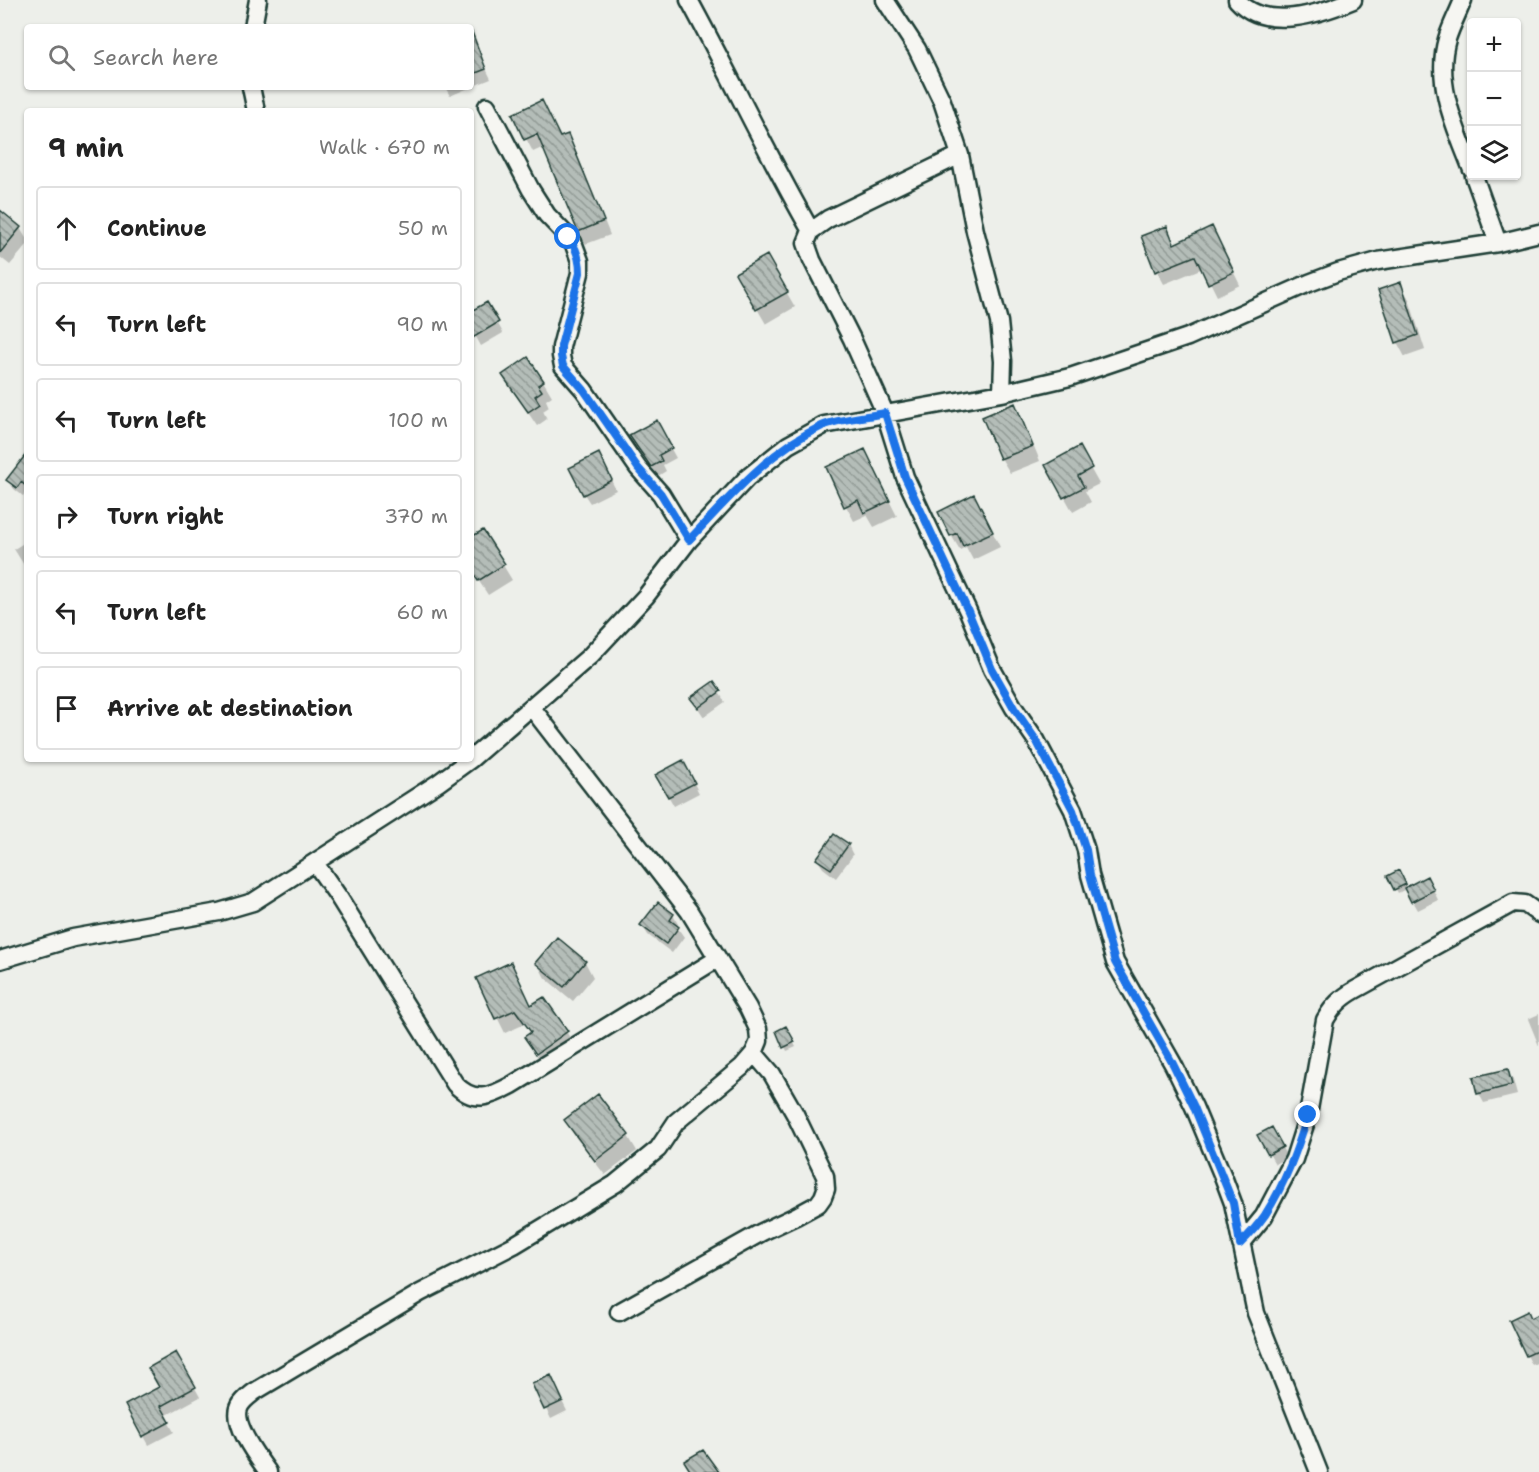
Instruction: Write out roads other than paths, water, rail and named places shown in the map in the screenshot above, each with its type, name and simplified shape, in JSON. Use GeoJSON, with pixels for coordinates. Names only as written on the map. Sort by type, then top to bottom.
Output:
{"type":"FeatureCollection","features":[{"type":"Feature","properties":{"kind":"street"},"geometry":{"type":"LineString","coordinates":[[254,24],[258,0]]}},
{"type":"Feature","properties":{"kind":"street"},"geometry":{"type":"LineString","coordinates":[[689,0],[775,169],[811,231]]}},
{"type":"Feature","properties":{"kind":"street"},"geometry":{"type":"LineString","coordinates":[[885,0],[917,49],[942,101],[960,155],[975,231],[999,322],[1003,361],[1002,393]]}},
{"type":"Feature","properties":{"kind":"street"},"geometry":{"type":"LineString","coordinates":[[1236,0],[1251,12],[1264,16],[1287,17],[1316,13],[1353,0]]}},
{"type":"Feature","properties":{"kind":"street"},"geometry":{"type":"LineString","coordinates":[[1463,0],[1447,40],[1443,71],[1447,108],[1467,158]]}},
{"type":"Feature","properties":{"kind":"street"},"geometry":{"type":"LineString","coordinates":[[252,90],[255,108]]}},
{"type":"Feature","properties":{"kind":"street"},"geometry":{"type":"LineString","coordinates":[[487,106],[531,190],[547,215],[573,243],[580,261],[580,273],[561,346],[563,366],[584,390],[638,468],[661,494],[689,540]]}},
{"type":"Feature","properties":{"kind":"street"},"geometry":{"type":"LineString","coordinates":[[960,155],[828,219],[811,231],[806,243],[885,413],[905,477],[959,591],[992,669],[1014,708],[1036,740],[1073,810],[1086,850],[1090,875],[1115,962],[1173,1064],[1194,1107],[1233,1203],[1240,1244],[1257,1313],[1319,1472]]}},
{"type":"Feature","properties":{"kind":"street"},"geometry":{"type":"LineString","coordinates":[[1475,180],[1498,243]]}},
{"type":"Feature","properties":{"kind":"street"},"geometry":{"type":"LineString","coordinates":[[474,756],[590,656],[646,596],[689,540],[747,478],[788,445],[824,425],[1002,393],[1070,377],[1188,337],[1338,272],[1378,261],[1498,243],[1539,233]]}},
{"type":"Feature","properties":{"kind":"street"},"geometry":{"type":"LineString","coordinates":[[267,1472],[240,1426],[238,1412],[241,1404],[254,1392],[420,1293],[514,1245],[615,1184],[658,1149],[676,1122],[742,1067],[754,1053],[759,1041],[758,1029],[748,1008],[689,911],[531,708]]}},
{"type":"Feature","properties":{"kind":"street"},"geometry":{"type":"LineString","coordinates":[[0,960],[73,938],[238,907],[267,894],[467,762]]}},
{"type":"Feature","properties":{"kind":"street"},"geometry":{"type":"LineString","coordinates":[[315,863],[455,1084],[471,1096],[496,1094],[717,959]]}},
{"type":"Feature","properties":{"kind":"street"},"geometry":{"type":"LineString","coordinates":[[1240,1244],[1264,1216],[1294,1159],[1308,1115],[1325,1020],[1333,1006],[1342,997],[1513,903],[1525,903],[1539,914]]}},
{"type":"Feature","properties":{"kind":"street"},"geometry":{"type":"LineString","coordinates":[[619,1312],[762,1232],[818,1204],[823,1197],[826,1189],[825,1176],[795,1114],[772,1074],[754,1053]]}}]}
